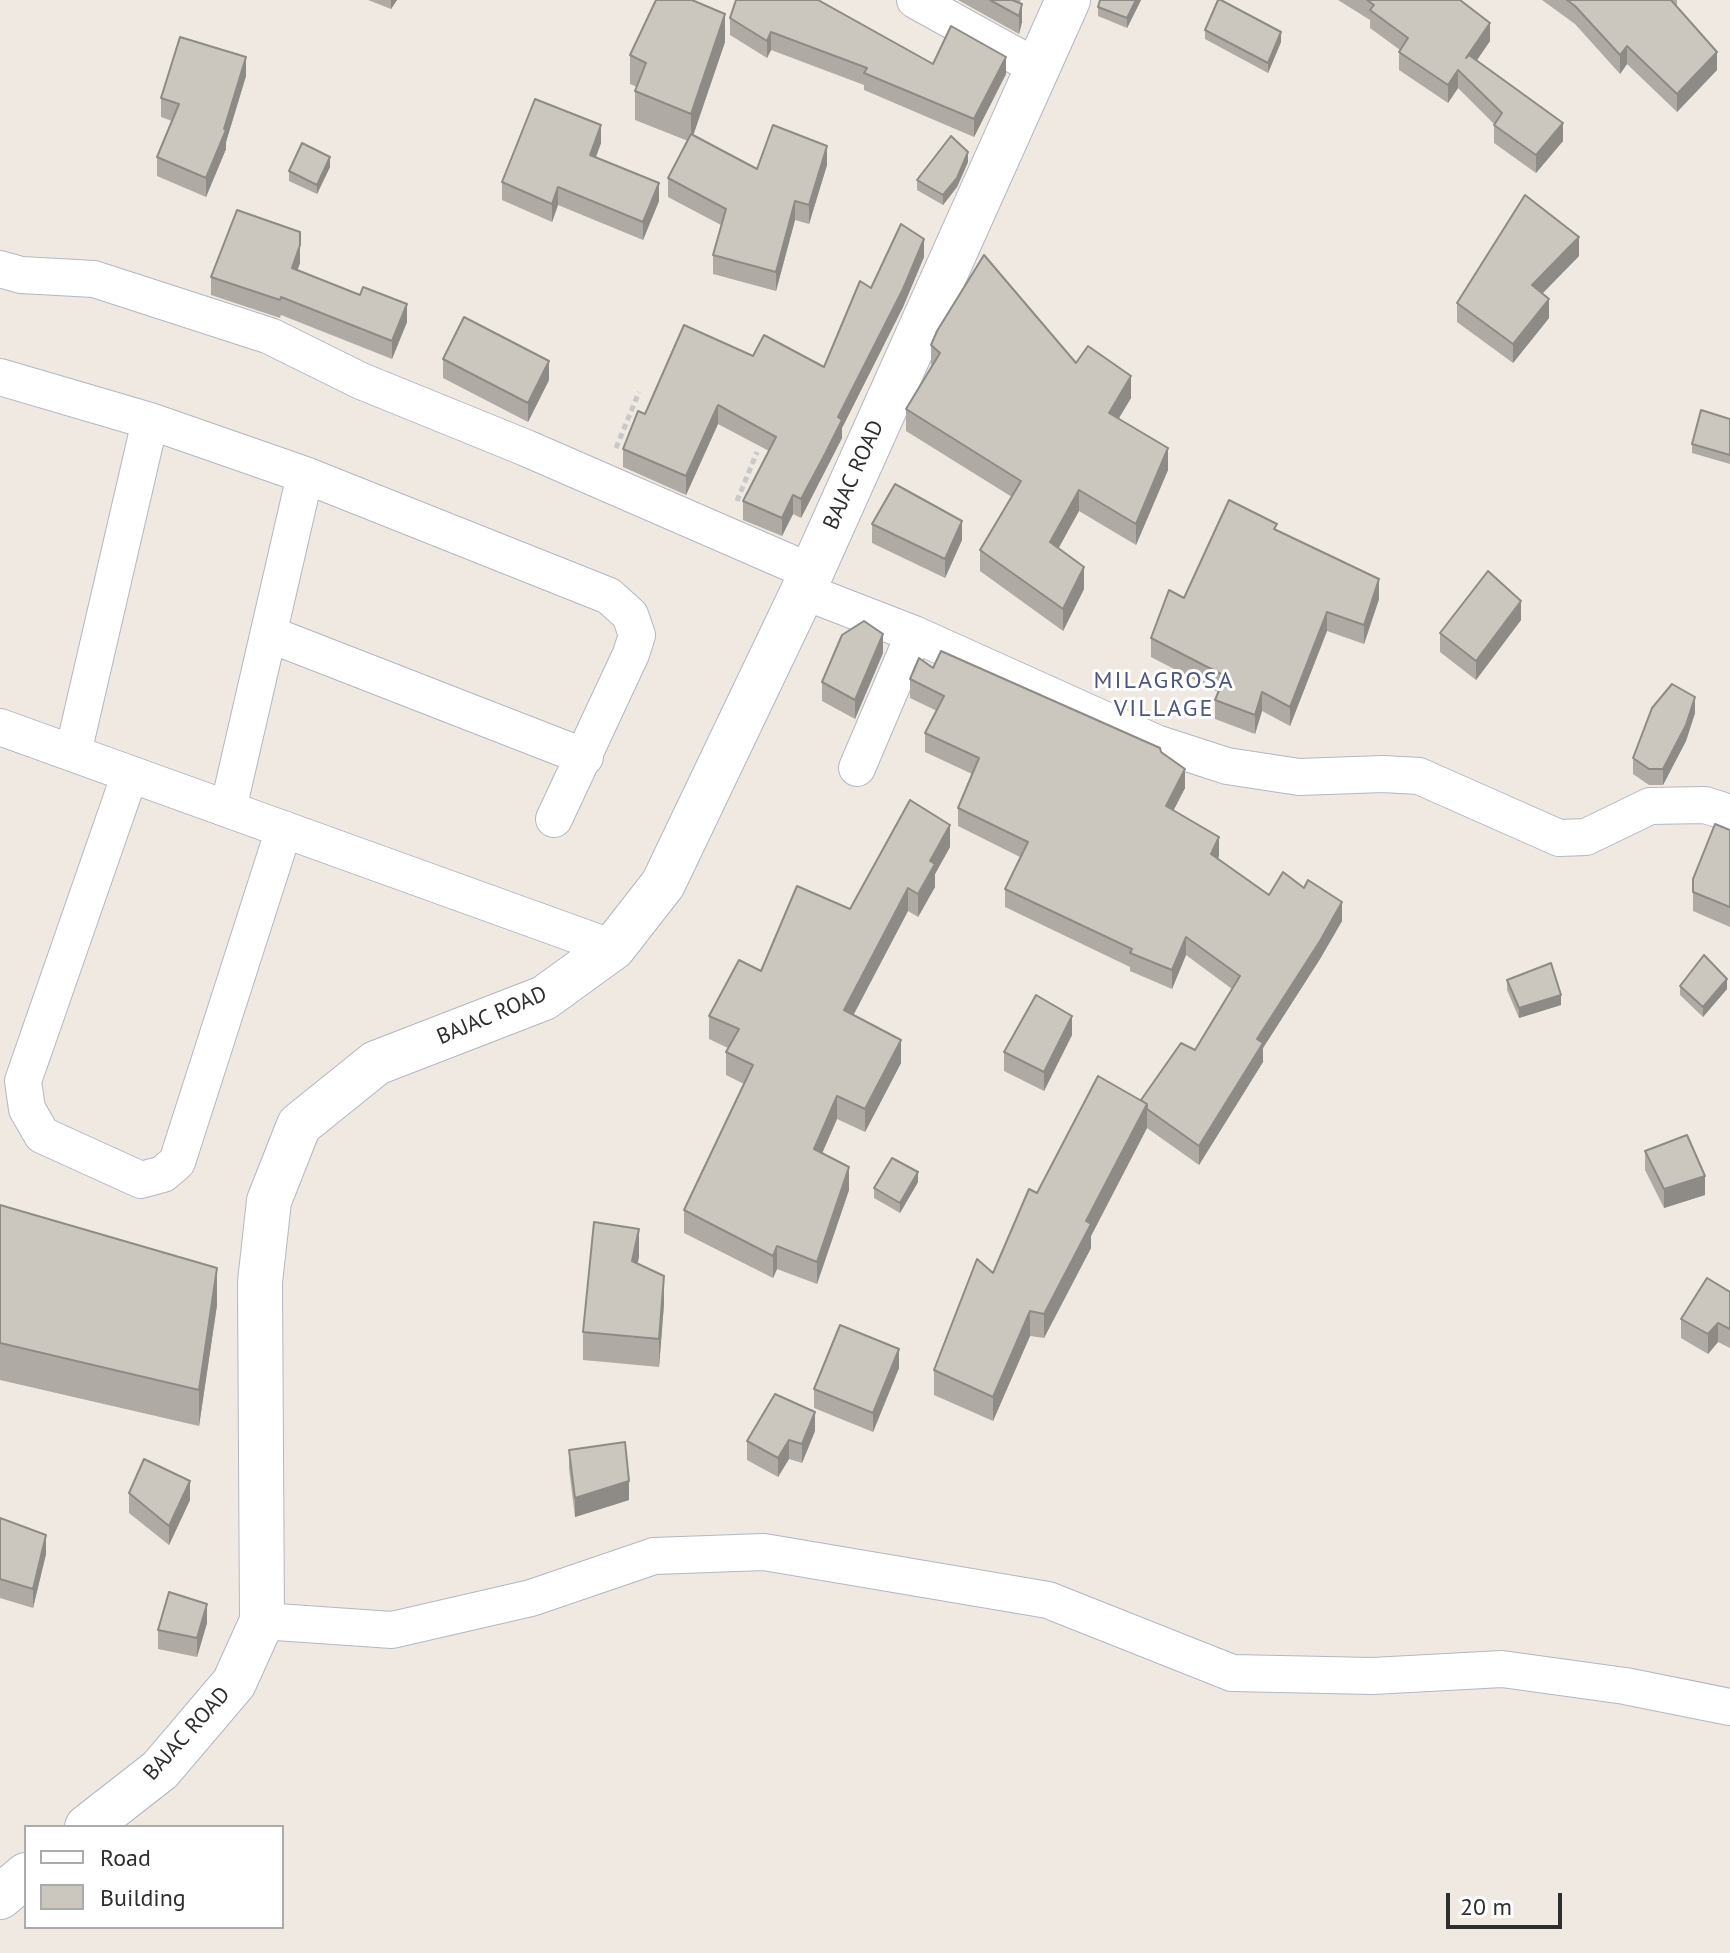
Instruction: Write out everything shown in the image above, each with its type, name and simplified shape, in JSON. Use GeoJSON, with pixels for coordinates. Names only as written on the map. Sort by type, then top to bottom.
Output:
{"type":"FeatureCollection","features":[{"type":"Feature","properties":{"kind":"street"},"geometry":{"type":"LineString","coordinates":[[915,0],[1038,68]]}},
{"type":"Feature","properties":{"kind":"street","name":"BAJAC ROAD"},"geometry":{"type":"LineString","coordinates":[[90,1825],[160,1770],[225,1694],[234,1683],[262,1621],[260,1282],[269,1201],[299,1125],[376,1063],[544,998],[613,948],[663,884],[807,581],[1068,0]]}},
{"type":"Feature","properties":{"kind":"street"},"geometry":{"type":"LineString","coordinates":[[0,269],[21,275],[94,279],[270,336],[361,381],[723,536],[914,634],[1156,743],[1227,766],[1299,777],[1419,776],[1559,838],[1586,837],[1650,806],[1705,805],[1730,813]]}},
{"type":"Feature","properties":{"kind":"street"},"geometry":{"type":"LineString","coordinates":[[0,377],[150,421],[305,475],[609,596],[630,615],[637,635],[585,757],[554,819]]}},
{"type":"Feature","properties":{"kind":"street"},"geometry":{"type":"LineString","coordinates":[[73,753],[150,421]]}},
{"type":"Feature","properties":{"kind":"street"},"geometry":{"type":"LineString","coordinates":[[228,809],[305,475]]}},
{"type":"Feature","properties":{"kind":"street"},"geometry":{"type":"LineString","coordinates":[[269,634],[585,757]]}},
{"type":"Feature","properties":{"kind":"street"},"geometry":{"type":"LineString","coordinates":[[857,768],[914,634]]}},
{"type":"Feature","properties":{"kind":"street"},"geometry":{"type":"LineString","coordinates":[[0,727],[613,948]]}},
{"type":"Feature","properties":{"kind":"street"},"geometry":{"type":"LineString","coordinates":[[130,774],[23,1081],[27,1109],[42,1135],[141,1180],[163,1174],[177,1162],[284,829]]}},
{"type":"Feature","properties":{"kind":"street"},"geometry":{"type":"LineString","coordinates":[[262,1621],[392,1630],[531,1598],[654,1556],[764,1552],[1048,1600],[1232,1673],[1373,1676],[1502,1669],[1625,1686],[1730,1707]]}},
{"type":"Feature","properties":{"kind":"street"},"geometry":{"type":"LineString","coordinates":[[0,1897],[24,1877]]}},
{"type":"Feature","properties":{"kind":"path"},"geometry":{"type":"LineString","coordinates":[[603,483],[639,392]]}},
{"type":"Feature","properties":{"kind":"path"},"geometry":{"type":"LineString","coordinates":[[723,536],[757,452]]}},
{"type":"Feature","properties":{"kind":"building"},"geometry":{"type":"Polygon","coordinates":[[[656,0],[692,0],[725,14],[691,114],[635,91],[646,63],[630,55],[656,0]]]}},
{"type":"Feature","properties":{"kind":"building"},"geometry":{"type":"Polygon","coordinates":[[[736,0],[818,0],[933,64],[951,26],[1006,57],[974,119],[864,73],[867,68],[771,32],[767,41],[730,18],[736,0]]]}},
{"type":"Feature","properties":{"kind":"building"},"geometry":{"type":"Polygon","coordinates":[[[990,0],[1012,0],[1022,4],[1019,16],[990,0]]]}},
{"type":"Feature","properties":{"kind":"building"},"geometry":{"type":"Polygon","coordinates":[[[1100,0],[1136,0],[1127,18],[1098,7],[1100,0]]]}},
{"type":"Feature","properties":{"kind":"building"},"geometry":{"type":"Polygon","coordinates":[[[1218,0],[1281,32],[1268,63],[1205,30],[1218,0]]]}},
{"type":"Feature","properties":{"kind":"building"},"geometry":{"type":"Polygon","coordinates":[[[1367,0],[1460,0],[1490,23],[1466,58],[1469,55],[1563,123],[1536,155],[1494,125],[1502,113],[1458,70],[1448,85],[1399,52],[1408,38],[1370,10],[1374,5],[1367,0]]]}},
{"type":"Feature","properties":{"kind":"building"},"geometry":{"type":"Polygon","coordinates":[[[1567,0],[1671,0],[1717,52],[1677,94],[1627,46],[1620,55],[1567,0]]]}},
{"type":"Feature","properties":{"kind":"building"},"geometry":{"type":"Polygon","coordinates":[[[180,37],[246,57],[226,130],[206,178],[157,157],[179,104],[161,98],[180,37]]]}},
{"type":"Feature","properties":{"kind":"building"},"geometry":{"type":"Polygon","coordinates":[[[535,99],[601,125],[590,155],[659,183],[643,222],[558,187],[552,204],[502,182],[535,99]]]}},
{"type":"Feature","properties":{"kind":"building"},"geometry":{"type":"Polygon","coordinates":[[[773,125],[827,146],[809,205],[795,201],[776,272],[713,255],[726,209],[668,178],[691,134],[757,169],[773,125]]]}},
{"type":"Feature","properties":{"kind":"building"},"geometry":{"type":"Polygon","coordinates":[[[951,136],[968,152],[957,178],[943,195],[917,180],[951,136]]]}},
{"type":"Feature","properties":{"kind":"building"},"geometry":{"type":"Polygon","coordinates":[[[302,143],[330,157],[317,185],[289,171],[302,143]]]}},
{"type":"Feature","properties":{"kind":"building"},"geometry":{"type":"Polygon","coordinates":[[[1525,195],[1579,237],[1532,285],[1549,299],[1513,344],[1457,303],[1525,195]]]}},
{"type":"Feature","properties":{"kind":"building"},"geometry":{"type":"Polygon","coordinates":[[[237,210],[300,232],[300,245],[292,268],[360,295],[363,287],[407,304],[392,341],[281,297],[280,300],[211,277],[237,210]]]}},
{"type":"Feature","properties":{"kind":"building"},"geometry":{"type":"Polygon","coordinates":[[[901,224],[924,239],[903,289],[838,417],[842,420],[826,452],[801,499],[793,495],[782,518],[743,501],[776,437],[718,405],[686,476],[623,449],[638,411],[645,414],[684,325],[753,356],[764,335],[824,367],[860,281],[871,288],[901,224]]]}},
{"type":"Feature","properties":{"kind":"building"},"geometry":{"type":"Polygon","coordinates":[[[984,255],[1076,363],[1088,346],[1131,376],[1109,413],[1168,448],[1136,524],[1079,490],[1050,542],[1084,567],[1063,609],[980,550],[1021,481],[906,409],[940,353],[931,345],[937,331],[984,255]]]}},
{"type":"Feature","properties":{"kind":"building"},"geometry":{"type":"Polygon","coordinates":[[[464,317],[549,361],[528,403],[443,359],[464,317]]]}},
{"type":"Feature","properties":{"kind":"building"},"geometry":{"type":"Polygon","coordinates":[[[1701,410],[1730,419],[1730,455],[1692,444],[1701,410]]]}},
{"type":"Feature","properties":{"kind":"building"},"geometry":{"type":"Polygon","coordinates":[[[895,484],[962,521],[945,559],[872,524],[895,484]]]}},
{"type":"Feature","properties":{"kind":"building"},"geometry":{"type":"Polygon","coordinates":[[[1229,500],[1277,524],[1274,529],[1379,579],[1364,625],[1327,612],[1290,707],[1262,692],[1255,715],[1215,700],[1225,676],[1151,638],[1169,590],[1184,598],[1229,500]]]}},
{"type":"Feature","properties":{"kind":"building"},"geometry":{"type":"Polygon","coordinates":[[[1488,571],[1521,601],[1476,661],[1440,633],[1488,571]]]}},
{"type":"Feature","properties":{"kind":"building"},"geometry":{"type":"Polygon","coordinates":[[[864,621],[883,634],[855,700],[822,682],[842,635],[864,621]]]}},
{"type":"Feature","properties":{"kind":"building"},"geometry":{"type":"Polygon","coordinates":[[[941,651],[1160,748],[1161,752],[1185,769],[1166,806],[1219,837],[1211,854],[1269,895],[1283,872],[1304,888],[1308,880],[1342,902],[1257,1039],[1263,1043],[1199,1146],[1147,1109],[1147,1104],[1141,1100],[1181,1043],[1195,1050],[1240,976],[1186,937],[1172,970],[1130,953],[1132,949],[1005,889],[1028,842],[958,808],[979,758],[925,733],[944,696],[910,679],[919,658],[933,668],[941,651]]]}},
{"type":"Feature","properties":{"kind":"building"},"geometry":{"type":"Polygon","coordinates":[[[1672,684],[1695,697],[1686,725],[1663,769],[1649,769],[1633,758],[1652,708],[1672,684]]]}},
{"type":"Feature","properties":{"kind":"building"},"geometry":{"type":"Polygon","coordinates":[[[910,800],[950,825],[930,861],[935,864],[918,894],[908,888],[844,1010],[901,1040],[865,1109],[837,1096],[814,1149],[849,1167],[817,1262],[777,1246],[773,1256],[684,1210],[753,1065],[726,1052],[739,1029],[709,1016],[739,960],[761,971],[797,886],[850,909],[910,800]]]}},
{"type":"Feature","properties":{"kind":"building"},"geometry":{"type":"Polygon","coordinates":[[[1715,824],[1730,830],[1730,907],[1693,892],[1693,879],[1715,824]]]}},
{"type":"Feature","properties":{"kind":"building"},"geometry":{"type":"Polygon","coordinates":[[[1704,955],[1727,979],[1703,1007],[1680,986],[1704,955]]]}},
{"type":"Feature","properties":{"kind":"building"},"geometry":{"type":"Polygon","coordinates":[[[1551,963],[1561,995],[1519,1008],[1507,980],[1551,963]]]}},
{"type":"Feature","properties":{"kind":"building"},"geometry":{"type":"Polygon","coordinates":[[[1036,995],[1072,1016],[1044,1072],[1004,1052],[1036,995]]]}},
{"type":"Feature","properties":{"kind":"building"},"geometry":{"type":"Polygon","coordinates":[[[1098,1076],[1147,1104],[1086,1221],[1091,1224],[1044,1314],[1030,1311],[993,1397],[934,1370],[977,1259],[993,1273],[1029,1189],[1037,1193],[1098,1076]]]}},
{"type":"Feature","properties":{"kind":"building"},"geometry":{"type":"Polygon","coordinates":[[[1687,1135],[1705,1176],[1664,1189],[1645,1151],[1687,1135]]]}},
{"type":"Feature","properties":{"kind":"building"},"geometry":{"type":"Polygon","coordinates":[[[892,1158],[918,1172],[900,1203],[874,1188],[892,1158]]]}},
{"type":"Feature","properties":{"kind":"building"},"geometry":{"type":"Polygon","coordinates":[[[0,1205],[217,1268],[199,1390],[0,1343],[0,1205]]]}},
{"type":"Feature","properties":{"kind":"building"},"geometry":{"type":"Polygon","coordinates":[[[594,1222],[639,1229],[632,1261],[664,1276],[659,1339],[583,1332],[594,1222]]]}},
{"type":"Feature","properties":{"kind":"building"},"geometry":{"type":"Polygon","coordinates":[[[1707,1278],[1730,1292],[1730,1329],[1718,1323],[1708,1334],[1681,1319],[1707,1278]]]}},
{"type":"Feature","properties":{"kind":"building"},"geometry":{"type":"Polygon","coordinates":[[[840,1325],[899,1349],[873,1413],[814,1389],[840,1325]]]}},
{"type":"Feature","properties":{"kind":"building"},"geometry":{"type":"Polygon","coordinates":[[[775,1394],[815,1412],[802,1444],[789,1440],[778,1458],[747,1441],[775,1394]]]}},
{"type":"Feature","properties":{"kind":"building"},"geometry":{"type":"Polygon","coordinates":[[[625,1442],[629,1481],[575,1498],[569,1450],[625,1442]]]}},
{"type":"Feature","properties":{"kind":"building"},"geometry":{"type":"Polygon","coordinates":[[[144,1459],[190,1481],[169,1526],[129,1493],[144,1459]]]}},
{"type":"Feature","properties":{"kind":"building"},"geometry":{"type":"Polygon","coordinates":[[[0,1518],[46,1535],[33,1589],[0,1579],[0,1518]]]}},
{"type":"Feature","properties":{"kind":"building"},"geometry":{"type":"Polygon","coordinates":[[[169,1592],[207,1604],[197,1638],[158,1630],[169,1592]]]}},
{"type":"Feature","properties":{"kind":"district","name":"MILAGROSA VILLAGE"},"geometry":{"type":"Point","coordinates":[1164,695]}}]}
